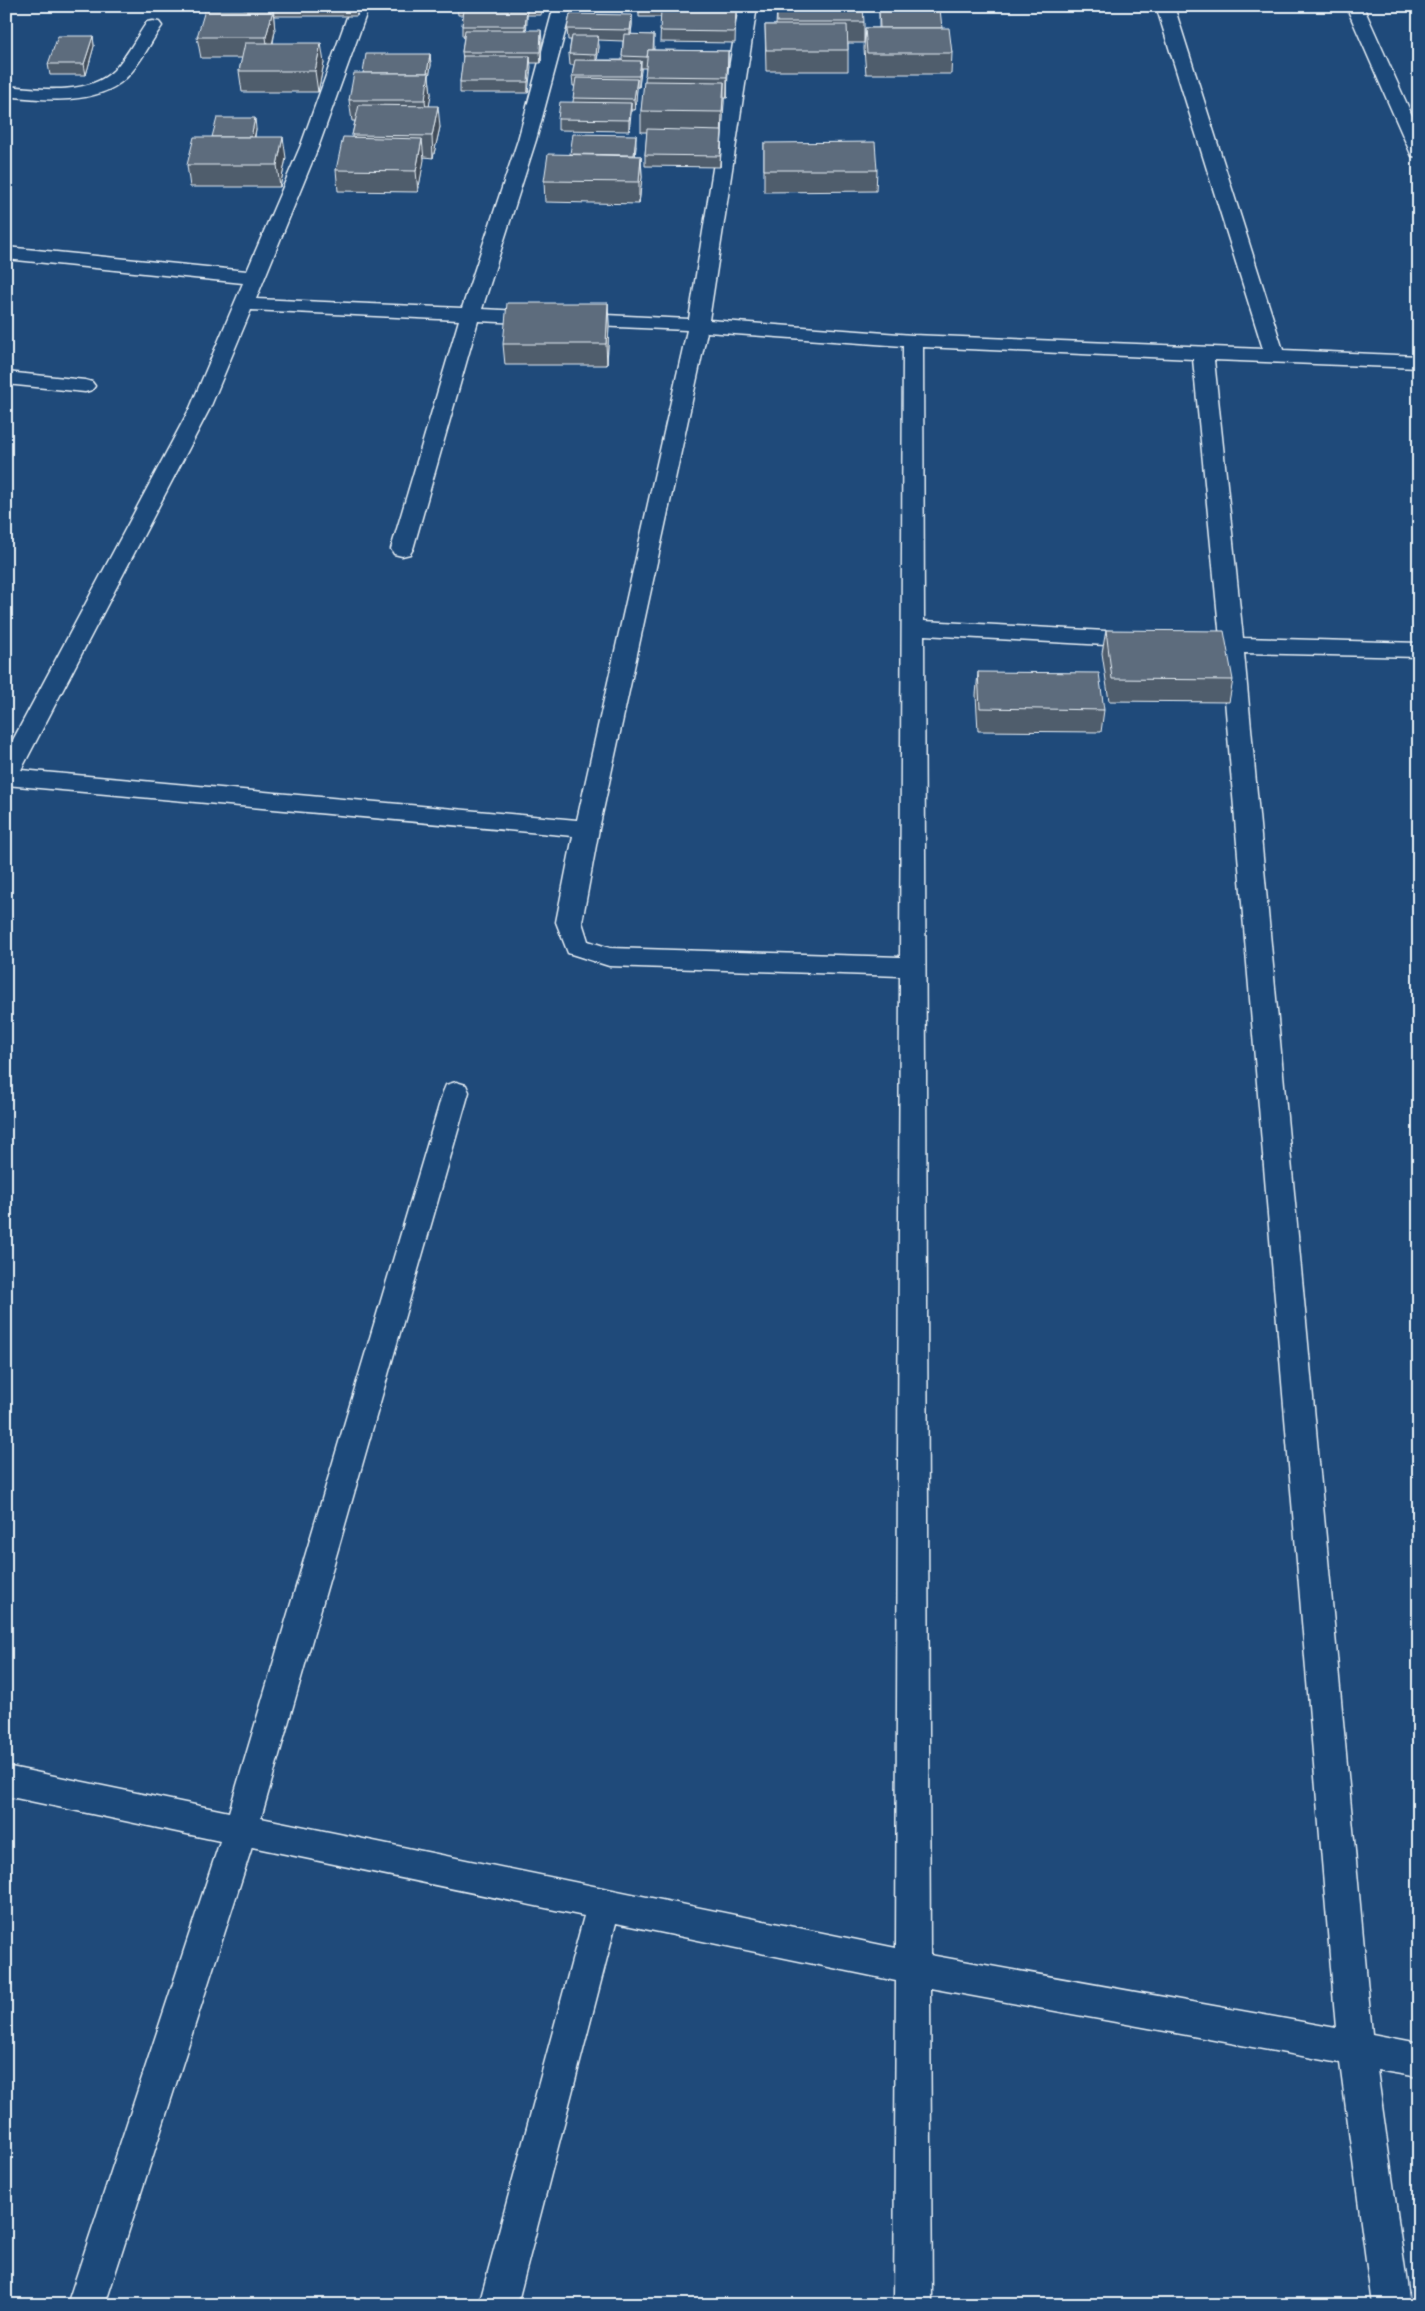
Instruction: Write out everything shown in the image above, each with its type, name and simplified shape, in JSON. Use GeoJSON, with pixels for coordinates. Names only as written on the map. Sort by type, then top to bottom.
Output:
{"type":"FeatureCollection","features":[{"type":"Feature","properties":{"kind":"street"},"geometry":{"type":"LineString","coordinates":[[360,6],[310,145],[200,408],[6,776],[587,829]]}},
{"type":"Feature","properties":{"kind":"street"},"geometry":{"type":"LineString","coordinates":[[402,549],[470,315],[526,140],[563,6]]}},
{"type":"Feature","properties":{"kind":"street"},"geometry":{"type":"LineString","coordinates":[[748,6],[698,326],[587,829],[569,922],[577,947],[609,957],[912,967]]}},
{"type":"Feature","properties":{"kind":"street"},"geometry":{"type":"LineString","coordinates":[[1165,6],[1274,356]]}},
{"type":"Feature","properties":{"kind":"street"},"geometry":{"type":"LineString","coordinates":[[1354,6],[1419,152]]}},
{"type":"Feature","properties":{"kind":"street"},"geometry":{"type":"LineString","coordinates":[[6,91],[40,94],[90,91],[118,77],[153,26]]}},
{"type":"Feature","properties":{"kind":"street"},"geometry":{"type":"LineString","coordinates":[[6,253],[255,278]]}},
{"type":"Feature","properties":{"kind":"street"},"geometry":{"type":"LineString","coordinates":[[244,304],[698,326],[912,341],[1419,362]]}},
{"type":"Feature","properties":{"kind":"street"},"geometry":{"type":"LineString","coordinates":[[912,341],[913,2305]]}},
{"type":"Feature","properties":{"kind":"street"},"geometry":{"type":"LineString","coordinates":[[1203,354],[1232,646],[1356,2049],[1391,2305]]}},
{"type":"Feature","properties":{"kind":"street"},"geometry":{"type":"LineString","coordinates":[[6,378],[85,386]]}},
{"type":"Feature","properties":{"kind":"street"},"geometry":{"type":"LineString","coordinates":[[912,627],[1164,642]]}},
{"type":"Feature","properties":{"kind":"street"},"geometry":{"type":"LineString","coordinates":[[1194,643],[1232,646],[1419,650]]}},
{"type":"Feature","properties":{"kind":"street"},"geometry":{"type":"LineString","coordinates":[[86,2305],[241,1829],[456,1092]]}},
{"type":"Feature","properties":{"kind":"street"},"geometry":{"type":"LineString","coordinates":[[6,1781],[913,1968],[1419,2060]]}},
{"type":"Feature","properties":{"kind":"street"},"geometry":{"type":"LineString","coordinates":[[498,2305],[604,1905]]}},
{"type":"Feature","properties":{"kind":"building"},"geometry":{"type":"Polygon","coordinates":[[[646,6],[681,6],[681,7],[646,6]]]}},
{"type":"Feature","properties":{"kind":"building"},"geometry":{"type":"Polygon","coordinates":[[[777,6],[863,6],[864,22],[777,22],[777,6]]]}},
{"type":"Feature","properties":{"kind":"building"},"geometry":{"type":"Polygon","coordinates":[[[661,9],[736,10],[735,32],[660,31],[661,9]]]}},
{"type":"Feature","properties":{"kind":"building"},"geometry":{"type":"Polygon","coordinates":[[[879,9],[940,9],[942,28],[880,28],[879,9]]]}},
{"type":"Feature","properties":{"kind":"building"},"geometry":{"type":"Polygon","coordinates":[[[205,10],[273,10],[266,37],[197,37],[205,10]]]}},
{"type":"Feature","properties":{"kind":"building"},"geometry":{"type":"Polygon","coordinates":[[[464,10],[527,10],[525,26],[462,26],[464,10]]]}},
{"type":"Feature","properties":{"kind":"building"},"geometry":{"type":"Polygon","coordinates":[[[570,14],[632,15],[630,30],[567,29],[570,14]]]}},
{"type":"Feature","properties":{"kind":"building"},"geometry":{"type":"Polygon","coordinates":[[[765,25],[847,25],[848,50],[766,50],[765,25]]]}},
{"type":"Feature","properties":{"kind":"building"},"geometry":{"type":"Polygon","coordinates":[[[865,28],[949,28],[952,53],[867,53],[865,28]]]}},
{"type":"Feature","properties":{"kind":"building"},"geometry":{"type":"Polygon","coordinates":[[[465,30],[541,30],[540,52],[462,52],[465,30]]]}},
{"type":"Feature","properties":{"kind":"building"},"geometry":{"type":"Polygon","coordinates":[[[624,34],[654,35],[653,50],[648,50],[647,57],[622,56],[624,34]]]}},
{"type":"Feature","properties":{"kind":"building"},"geometry":{"type":"Polygon","coordinates":[[[58,36],[93,36],[84,64],[48,64],[58,36]]]}},
{"type":"Feature","properties":{"kind":"building"},"geometry":{"type":"Polygon","coordinates":[[[572,36],[598,36],[596,55],[569,54],[572,36]]]}},
{"type":"Feature","properties":{"kind":"building"},"geometry":{"type":"Polygon","coordinates":[[[245,43],[321,43],[315,71],[239,71],[245,43]]]}},
{"type":"Feature","properties":{"kind":"building"},"geometry":{"type":"Polygon","coordinates":[[[648,50],[728,51],[727,77],[645,76],[648,50]]]}},
{"type":"Feature","properties":{"kind":"building"},"geometry":{"type":"Polygon","coordinates":[[[366,54],[430,54],[427,73],[363,73],[366,54]]]}},
{"type":"Feature","properties":{"kind":"building"},"geometry":{"type":"Polygon","coordinates":[[[463,56],[530,56],[528,82],[460,82],[463,56]]]}},
{"type":"Feature","properties":{"kind":"building"},"geometry":{"type":"Polygon","coordinates":[[[575,60],[641,61],[639,76],[572,76],[575,60]]]}},
{"type":"Feature","properties":{"kind":"building"},"geometry":{"type":"Polygon","coordinates":[[[354,73],[429,73],[425,100],[349,100],[354,73]]]}},
{"type":"Feature","properties":{"kind":"building"},"geometry":{"type":"Polygon","coordinates":[[[576,78],[637,79],[634,99],[573,98],[576,78]]]}},
{"type":"Feature","properties":{"kind":"building"},"geometry":{"type":"Polygon","coordinates":[[[644,81],[724,82],[722,112],[641,111],[644,81]]]}},
{"type":"Feature","properties":{"kind":"building"},"geometry":{"type":"Polygon","coordinates":[[[560,102],[631,103],[629,120],[558,119],[560,102]]]}},
{"type":"Feature","properties":{"kind":"building"},"geometry":{"type":"Polygon","coordinates":[[[359,105],[438,106],[432,136],[352,135],[359,105]]]}},
{"type":"Feature","properties":{"kind":"building"},"geometry":{"type":"Polygon","coordinates":[[[217,118],[255,118],[251,137],[212,137],[217,118]]]}},
{"type":"Feature","properties":{"kind":"building"},"geometry":{"type":"Polygon","coordinates":[[[647,129],[722,131],[720,156],[645,155],[647,129]]]}},
{"type":"Feature","properties":{"kind":"building"},"geometry":{"type":"Polygon","coordinates":[[[573,134],[636,135],[634,155],[570,154],[573,134]]]}},
{"type":"Feature","properties":{"kind":"building"},"geometry":{"type":"Polygon","coordinates":[[[194,137],[283,137],[277,165],[187,165],[194,137]]]}},
{"type":"Feature","properties":{"kind":"building"},"geometry":{"type":"Polygon","coordinates":[[[343,137],[422,139],[416,171],[336,170],[343,137]]]}},
{"type":"Feature","properties":{"kind":"building"},"geometry":{"type":"Polygon","coordinates":[[[875,142],[877,170],[764,170],[764,143],[875,142]]]}},
{"type":"Feature","properties":{"kind":"building"},"geometry":{"type":"Polygon","coordinates":[[[548,154],[641,156],[639,182],[544,181],[548,154]]]}},
{"type":"Feature","properties":{"kind":"building"},"geometry":{"type":"Polygon","coordinates":[[[507,303],[608,303],[606,344],[503,344],[507,303]]]}},
{"type":"Feature","properties":{"kind":"building"},"geometry":{"type":"Polygon","coordinates":[[[1106,630],[1224,631],[1233,680],[1112,679],[1106,630]]]}},
{"type":"Feature","properties":{"kind":"building"},"geometry":{"type":"Polygon","coordinates":[[[978,672],[1099,673],[1104,710],[980,708],[978,672]]]}}]}
